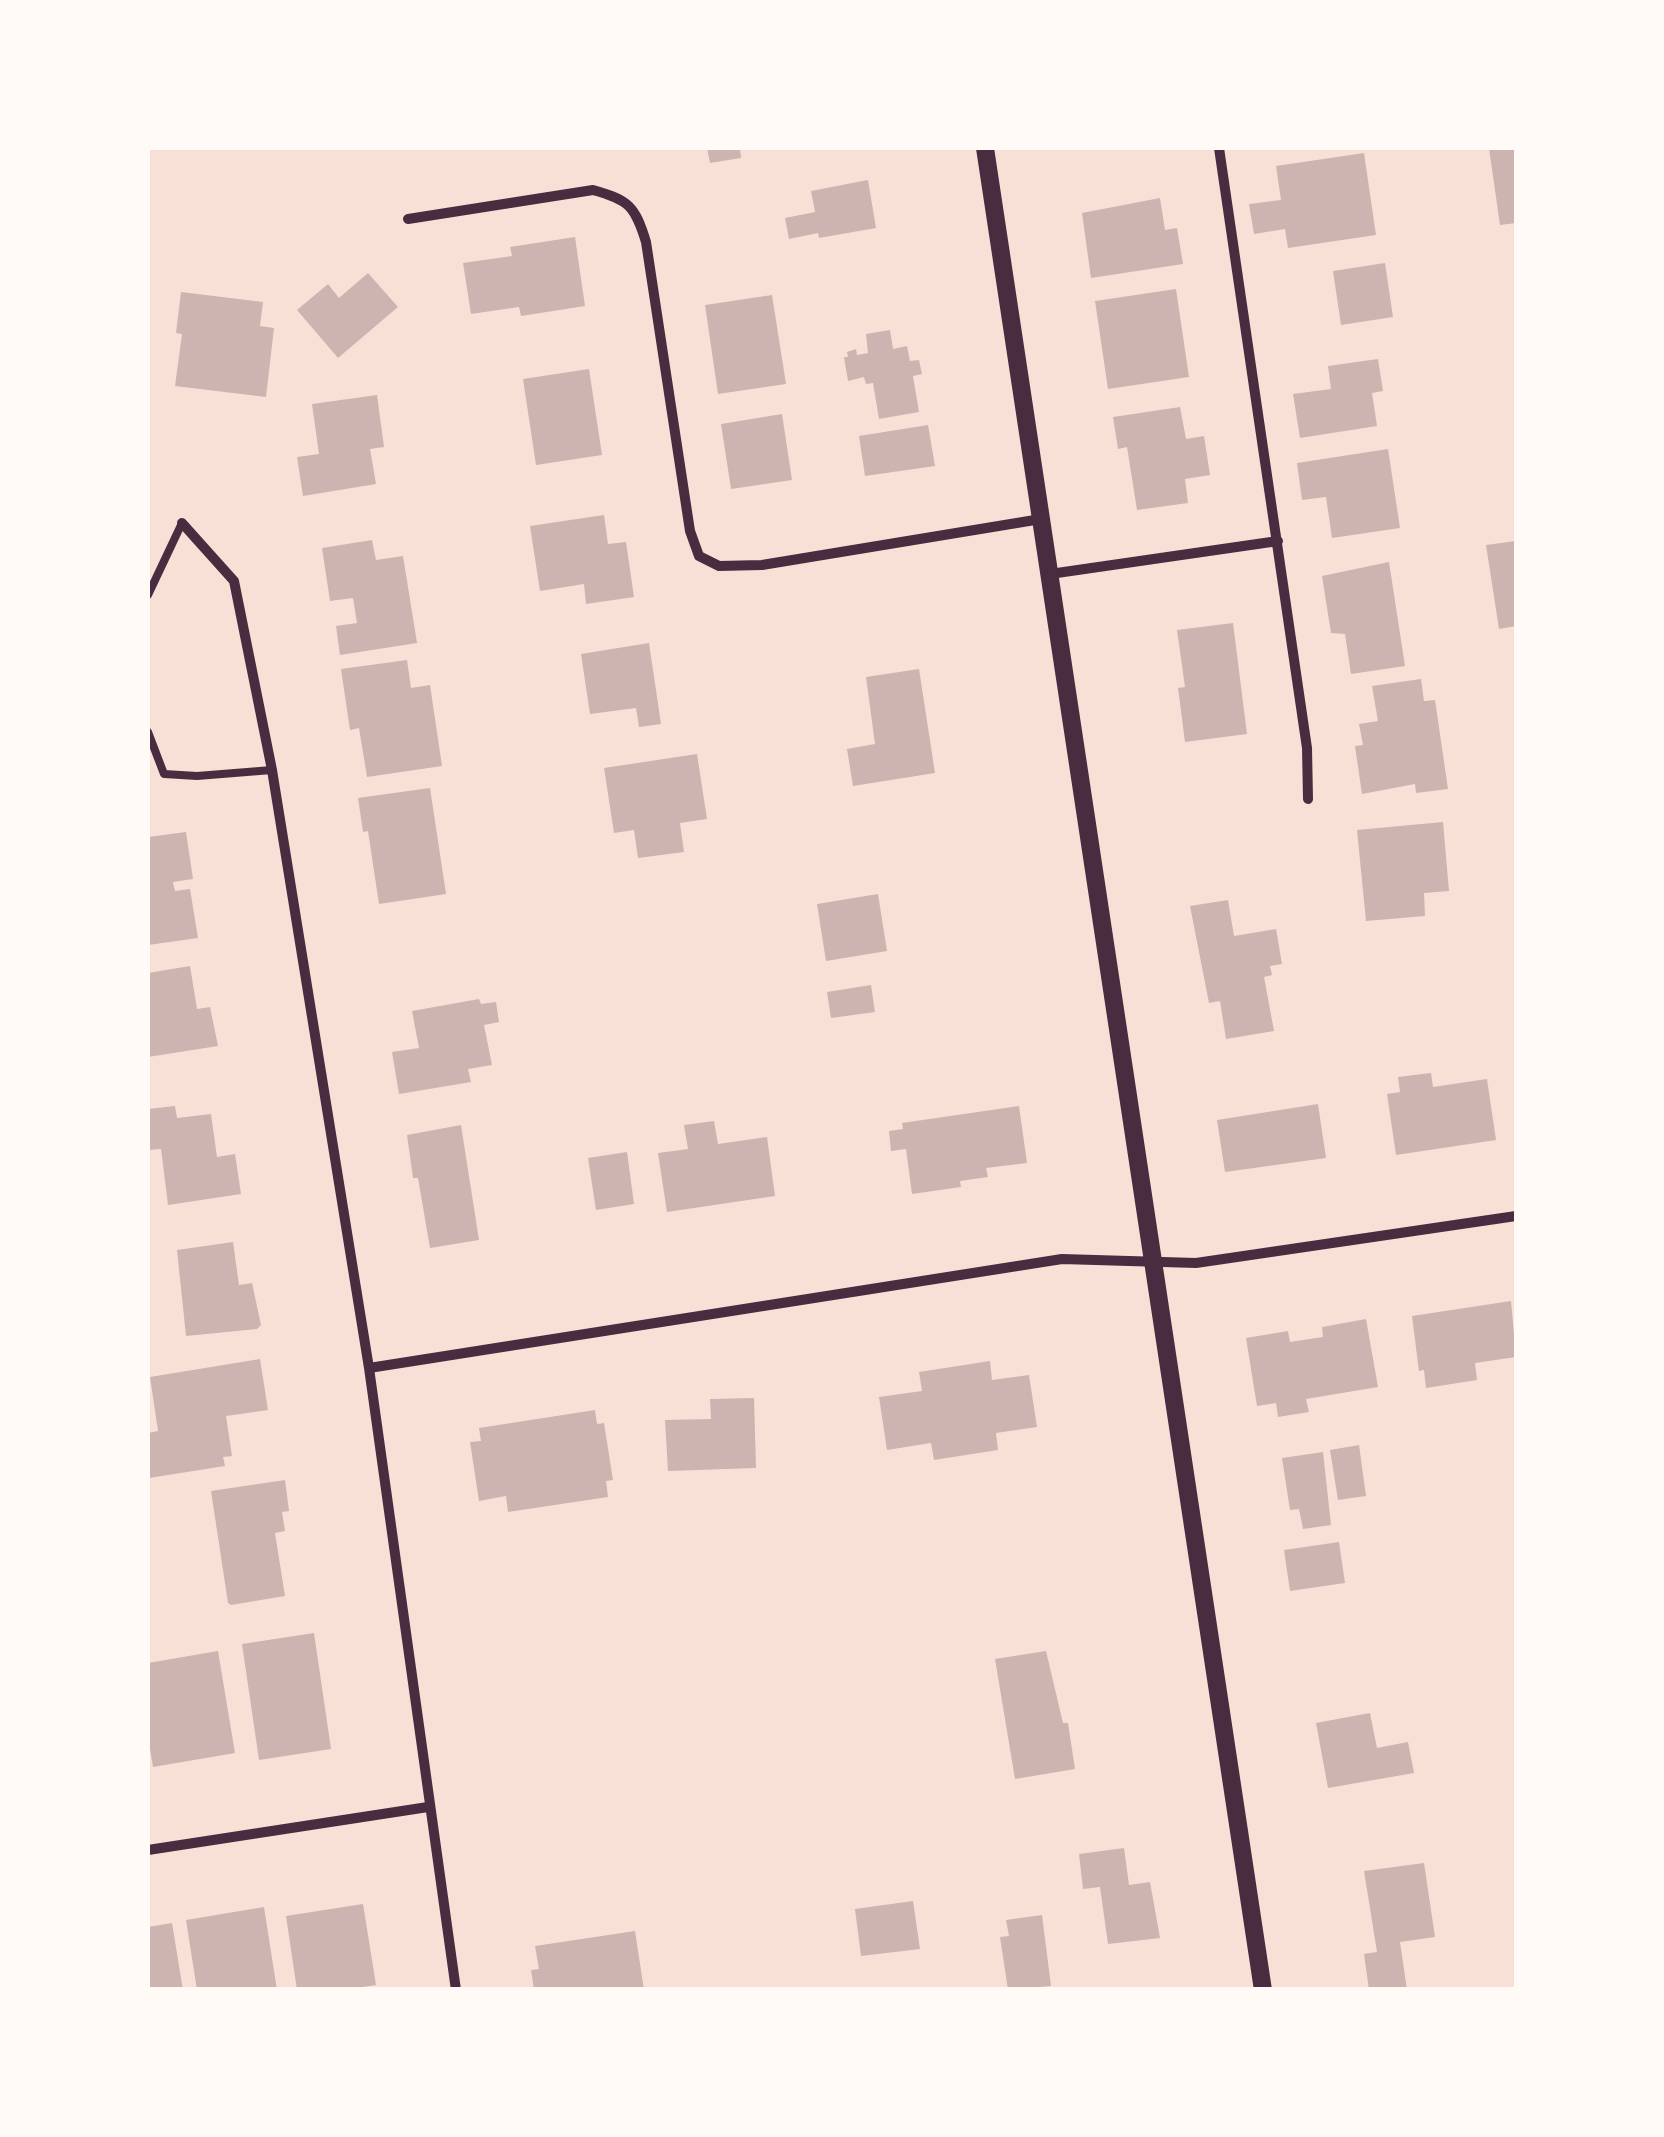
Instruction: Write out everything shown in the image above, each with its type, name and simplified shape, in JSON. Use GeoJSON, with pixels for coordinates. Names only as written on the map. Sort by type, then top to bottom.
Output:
{"type":"FeatureCollection","features":[{"type":"Feature","properties":{"kind":"street"},"geometry":{"type":"LineString","coordinates":[[985,148],[1263,1990]]}},
{"type":"Feature","properties":{"kind":"street"},"geometry":{"type":"LineString","coordinates":[[1219,148],[1307,748],[1308,799]]}},
{"type":"Feature","properties":{"kind":"street"},"geometry":{"type":"LineString","coordinates":[[408,219],[593,190],[619,197],[637,212],[646,242],[690,531],[699,556],[719,566],[762,565],[1042,519]]}},
{"type":"Feature","properties":{"kind":"street"},"geometry":{"type":"LineString","coordinates":[[182,523],[234,581],[272,770],[369,1368],[456,1990]]}},
{"type":"Feature","properties":{"kind":"street"},"geometry":{"type":"LineString","coordinates":[[1050,574],[1278,542]]}},
{"type":"Feature","properties":{"kind":"street"},"geometry":{"type":"LineString","coordinates":[[369,1368],[1062,1259],[1196,1263],[1516,1216]]}},
{"type":"Feature","properties":{"kind":"street"},"geometry":{"type":"LineString","coordinates":[[148,1850],[428,1807]]}},
{"type":"Feature","properties":{"kind":"lane"},"geometry":{"type":"LineString","coordinates":[[148,595],[182,523]]}},
{"type":"Feature","properties":{"kind":"lane"},"geometry":{"type":"LineString","coordinates":[[148,732],[164,774],[197,776],[272,770]]}},
{"type":"Feature","properties":{"kind":"building"},"geometry":{"type":"Polygon","coordinates":[[[707,148],[740,148],[741,158],[710,163],[707,148]]]}},
{"type":"Feature","properties":{"kind":"building"},"geometry":{"type":"Polygon","coordinates":[[[1489,148],[1516,148],[1516,223],[1500,225],[1489,148]]]}},
{"type":"Feature","properties":{"kind":"building"},"geometry":{"type":"Polygon","coordinates":[[[1364,153],[1376,235],[1288,248],[1285,229],[1254,234],[1249,204],[1281,200],[1276,166],[1364,153]]]}},
{"type":"Feature","properties":{"kind":"building"},"geometry":{"type":"Polygon","coordinates":[[[868,180],[876,228],[789,239],[785,218],[815,212],[811,191],[868,180]]]}},
{"type":"Feature","properties":{"kind":"building"},"geometry":{"type":"Polygon","coordinates":[[[1160,198],[1165,230],[1177,228],[1183,264],[1091,278],[1082,213],[1160,198]]]}},
{"type":"Feature","properties":{"kind":"building"},"geometry":{"type":"Polygon","coordinates":[[[575,237],[585,306],[521,316],[519,307],[471,314],[463,263],[512,256],[510,247],[575,237]]]}},
{"type":"Feature","properties":{"kind":"building"},"geometry":{"type":"Polygon","coordinates":[[[1385,263],[1393,317],[1341,325],[1333,271],[1385,263]]]}},
{"type":"Feature","properties":{"kind":"building"},"geometry":{"type":"Polygon","coordinates":[[[368,273],[398,307],[338,358],[297,310],[328,284],[339,298],[368,273]]]}},
{"type":"Feature","properties":{"kind":"building"},"geometry":{"type":"Polygon","coordinates":[[[1176,289],[1189,377],[1108,389],[1095,301],[1176,289]]]}},
{"type":"Feature","properties":{"kind":"building"},"geometry":{"type":"Polygon","coordinates":[[[181,292],[263,302],[260,326],[274,328],[266,397],[175,386],[182,334],[176,333],[181,292]]]}},
{"type":"Feature","properties":{"kind":"building"},"geometry":{"type":"Polygon","coordinates":[[[772,295],[786,384],[718,394],[705,305],[772,295]]]}},
{"type":"Feature","properties":{"kind":"building"},"geometry":{"type":"Polygon","coordinates":[[[890,330],[893,349],[907,346],[910,361],[919,360],[922,374],[913,376],[919,412],[879,419],[873,383],[866,384],[864,377],[848,381],[844,357],[856,349],[857,355],[868,353],[866,334],[890,330]]]}},
{"type":"Feature","properties":{"kind":"building"},"geometry":{"type":"Polygon","coordinates":[[[1378,359],[1383,391],[1372,393],[1377,426],[1300,438],[1293,394],[1331,389],[1328,366],[1378,359]]]}},
{"type":"Feature","properties":{"kind":"building"},"geometry":{"type":"Polygon","coordinates":[[[589,369],[602,455],[536,465],[523,379],[589,369]]]}},
{"type":"Feature","properties":{"kind":"building"},"geometry":{"type":"Polygon","coordinates":[[[377,395],[384,447],[370,449],[376,484],[303,496],[297,457],[319,454],[312,404],[377,395]]]}},
{"type":"Feature","properties":{"kind":"building"},"geometry":{"type":"Polygon","coordinates":[[[1180,407],[1186,439],[1204,436],[1210,475],[1185,479],[1188,503],[1137,510],[1127,447],[1118,449],[1113,417],[1180,407]]]}},
{"type":"Feature","properties":{"kind":"building"},"geometry":{"type":"Polygon","coordinates":[[[782,414],[792,480],[731,489],[721,424],[782,414]]]}},
{"type":"Feature","properties":{"kind":"building"},"geometry":{"type":"Polygon","coordinates":[[[928,425],[935,466],[865,476],[859,436],[928,425]]]}},
{"type":"Feature","properties":{"kind":"building"},"geometry":{"type":"Polygon","coordinates":[[[1388,449],[1400,528],[1332,538],[1326,497],[1302,500],[1297,463],[1388,449]]]}},
{"type":"Feature","properties":{"kind":"building"},"geometry":{"type":"Polygon","coordinates":[[[604,515],[608,544],[626,542],[634,597],[586,604],[584,584],[540,591],[530,526],[604,515]]]}},
{"type":"Feature","properties":{"kind":"building"},"geometry":{"type":"Polygon","coordinates":[[[372,540],[376,560],[403,556],[417,643],[340,655],[336,626],[357,623],[353,598],[330,601],[322,548],[372,540]]]}},
{"type":"Feature","properties":{"kind":"building"},"geometry":{"type":"Polygon","coordinates":[[[1516,541],[1516,626],[1499,629],[1486,545],[1516,541]]]}},
{"type":"Feature","properties":{"kind":"building"},"geometry":{"type":"Polygon","coordinates":[[[1389,562],[1405,666],[1351,674],[1345,634],[1331,633],[1322,576],[1389,562]]]}},
{"type":"Feature","properties":{"kind":"building"},"geometry":{"type":"Polygon","coordinates":[[[1233,623],[1247,734],[1185,742],[1178,688],[1185,687],[1177,630],[1233,623]]]}},
{"type":"Feature","properties":{"kind":"building"},"geometry":{"type":"Polygon","coordinates":[[[649,643],[661,724],[639,727],[636,708],[590,714],[581,654],[649,643]]]}},
{"type":"Feature","properties":{"kind":"building"},"geometry":{"type":"Polygon","coordinates":[[[407,660],[411,688],[430,685],[442,766],[367,777],[359,728],[350,730],[341,669],[407,660]]]}},
{"type":"Feature","properties":{"kind":"building"},"geometry":{"type":"Polygon","coordinates":[[[919,669],[935,773],[853,786],[847,749],[875,744],[866,677],[919,669]]]}},
{"type":"Feature","properties":{"kind":"building"},"geometry":{"type":"Polygon","coordinates":[[[1421,679],[1424,701],[1435,700],[1448,789],[1416,793],[1415,784],[1362,794],[1355,746],[1363,745],[1359,724],[1378,721],[1372,686],[1421,679]]]}},
{"type":"Feature","properties":{"kind":"building"},"geometry":{"type":"Polygon","coordinates":[[[697,754],[707,819],[680,823],[684,852],[638,858],[634,830],[614,833],[604,768],[697,754]]]}},
{"type":"Feature","properties":{"kind":"building"},"geometry":{"type":"Polygon","coordinates":[[[430,788],[446,894],[379,904],[368,831],[363,832],[358,798],[430,788]]]}},
{"type":"Feature","properties":{"kind":"building"},"geometry":{"type":"Polygon","coordinates":[[[1443,822],[1449,891],[1424,893],[1425,916],[1366,921],[1357,830],[1443,822]]]}},
{"type":"Feature","properties":{"kind":"building"},"geometry":{"type":"Polygon","coordinates":[[[186,832],[193,879],[173,882],[175,891],[190,889],[198,938],[148,945],[148,837],[186,832]]]}},
{"type":"Feature","properties":{"kind":"building"},"geometry":{"type":"Polygon","coordinates":[[[878,894],[887,951],[826,961],[817,904],[878,894]]]}},
{"type":"Feature","properties":{"kind":"building"},"geometry":{"type":"Polygon","coordinates":[[[1228,900],[1234,936],[1276,929],[1282,964],[1270,966],[1272,975],[1264,977],[1274,1031],[1226,1039],[1220,1001],[1209,1003],[1190,906],[1228,900]]]}},
{"type":"Feature","properties":{"kind":"building"},"geometry":{"type":"Polygon","coordinates":[[[190,966],[197,1009],[210,1007],[218,1046],[148,1057],[148,973],[190,966]]]}},
{"type":"Feature","properties":{"kind":"building"},"geometry":{"type":"Polygon","coordinates":[[[871,985],[875,1012],[831,1018],[827,992],[871,985]]]}},
{"type":"Feature","properties":{"kind":"building"},"geometry":{"type":"Polygon","coordinates":[[[479,999],[481,1004],[496,1002],[499,1022],[484,1025],[492,1065],[468,1069],[471,1082],[399,1094],[392,1052],[419,1048],[412,1011],[479,999]]]}},
{"type":"Feature","properties":{"kind":"building"},"geometry":{"type":"Polygon","coordinates":[[[1431,1073],[1433,1087],[1487,1079],[1496,1140],[1396,1155],[1387,1094],[1400,1092],[1398,1077],[1431,1073]]]}},
{"type":"Feature","properties":{"kind":"building"},"geometry":{"type":"Polygon","coordinates":[[[1318,1104],[1326,1158],[1225,1172],[1217,1120],[1318,1104]]]}},
{"type":"Feature","properties":{"kind":"building"},"geometry":{"type":"Polygon","coordinates":[[[175,1106],[177,1118],[211,1114],[217,1157],[235,1154],[241,1194],[168,1205],[161,1149],[148,1150],[148,1109],[175,1106]]]}},
{"type":"Feature","properties":{"kind":"building"},"geometry":{"type":"Polygon","coordinates":[[[1019,1106],[1027,1163],[986,1168],[988,1177],[960,1181],[961,1187],[912,1194],[906,1149],[891,1151],[889,1131],[903,1129],[902,1123],[1019,1106]]]}},
{"type":"Feature","properties":{"kind":"building"},"geometry":{"type":"Polygon","coordinates":[[[714,1121],[718,1144],[767,1137],[775,1196],[667,1212],[658,1153],[688,1149],[684,1125],[714,1121]]]}},
{"type":"Feature","properties":{"kind":"building"},"geometry":{"type":"Polygon","coordinates":[[[461,1125],[479,1240],[430,1248],[407,1135],[461,1125]]]}},
{"type":"Feature","properties":{"kind":"building"},"geometry":{"type":"Polygon","coordinates":[[[627,1152],[634,1204],[596,1210],[588,1158],[627,1152]]]}},
{"type":"Feature","properties":{"kind":"building"},"geometry":{"type":"Polygon","coordinates":[[[233,1242],[239,1285],[252,1283],[261,1325],[257,1329],[186,1336],[177,1250],[233,1242]]]}},
{"type":"Feature","properties":{"kind":"building"},"geometry":{"type":"Polygon","coordinates":[[[1511,1301],[1516,1357],[1475,1363],[1477,1380],[1426,1388],[1424,1370],[1419,1371],[1412,1316],[1511,1301]]]}},
{"type":"Feature","properties":{"kind":"building"},"geometry":{"type":"Polygon","coordinates":[[[1366,1319],[1378,1387],[1306,1399],[1309,1412],[1278,1417],[1276,1403],[1257,1406],[1246,1338],[1288,1331],[1290,1342],[1323,1337],[1322,1327],[1366,1319]]]}},
{"type":"Feature","properties":{"kind":"building"},"geometry":{"type":"Polygon","coordinates":[[[260,1359],[268,1410],[226,1416],[232,1456],[223,1457],[225,1466],[149,1478],[148,1433],[158,1431],[150,1377],[260,1359]]]}},
{"type":"Feature","properties":{"kind":"building"},"geometry":{"type":"Polygon","coordinates":[[[990,1361],[992,1380],[1029,1375],[1037,1427],[996,1433],[998,1450],[934,1460],[931,1443],[887,1450],[879,1397],[922,1391],[919,1372],[990,1361]]]}},
{"type":"Feature","properties":{"kind":"building"},"geometry":{"type":"Polygon","coordinates":[[[754,1398],[756,1468],[668,1471],[665,1420],[711,1419],[710,1399],[754,1398]]]}},
{"type":"Feature","properties":{"kind":"building"},"geometry":{"type":"Polygon","coordinates":[[[595,1410],[597,1424],[604,1423],[613,1480],[606,1481],[608,1497],[508,1512],[506,1496],[479,1501],[470,1442],[481,1441],[479,1428],[595,1410]]]}},
{"type":"Feature","properties":{"kind":"building"},"geometry":{"type":"Polygon","coordinates":[[[1359,1445],[1366,1496],[1338,1500],[1330,1450],[1359,1445]]]}},
{"type":"Feature","properties":{"kind":"building"},"geometry":{"type":"Polygon","coordinates":[[[1323,1452],[1331,1525],[1303,1529],[1299,1509],[1290,1510],[1282,1458],[1323,1452]]]}},
{"type":"Feature","properties":{"kind":"building"},"geometry":{"type":"Polygon","coordinates":[[[285,1480],[289,1511],[282,1512],[285,1531],[275,1533],[285,1596],[231,1605],[211,1491],[285,1480]]]}},
{"type":"Feature","properties":{"kind":"building"},"geometry":{"type":"Polygon","coordinates":[[[1339,1542],[1345,1583],[1290,1591],[1284,1550],[1339,1542]]]}},
{"type":"Feature","properties":{"kind":"building"},"geometry":{"type":"Polygon","coordinates":[[[314,1633],[331,1749],[259,1760],[242,1644],[314,1633]]]}},
{"type":"Feature","properties":{"kind":"building"},"geometry":{"type":"Polygon","coordinates":[[[218,1651],[235,1753],[153,1767],[148,1737],[148,1663],[218,1651]]]}},
{"type":"Feature","properties":{"kind":"building"},"geometry":{"type":"Polygon","coordinates":[[[1046,1651],[1063,1723],[1068,1723],[1075,1769],[1015,1779],[995,1659],[1046,1651]]]}},
{"type":"Feature","properties":{"kind":"building"},"geometry":{"type":"Polygon","coordinates":[[[1370,1713],[1377,1748],[1408,1742],[1414,1773],[1328,1788],[1316,1723],[1370,1713]]]}},
{"type":"Feature","properties":{"kind":"building"},"geometry":{"type":"Polygon","coordinates":[[[1124,1848],[1129,1885],[1150,1882],[1160,1938],[1108,1944],[1100,1887],[1083,1889],[1079,1854],[1124,1848]]]}},
{"type":"Feature","properties":{"kind":"building"},"geometry":{"type":"Polygon","coordinates":[[[1424,1863],[1435,1937],[1400,1942],[1407,1990],[1369,1990],[1364,1954],[1377,1952],[1364,1871],[1424,1863]]]}},
{"type":"Feature","properties":{"kind":"building"},"geometry":{"type":"Polygon","coordinates":[[[913,1901],[920,1949],[861,1956],[855,1909],[913,1901]]]}},
{"type":"Feature","properties":{"kind":"building"},"geometry":{"type":"Polygon","coordinates":[[[363,1904],[376,1985],[297,1990],[286,1916],[363,1904]]]}},
{"type":"Feature","properties":{"kind":"building"},"geometry":{"type":"Polygon","coordinates":[[[264,1907],[277,1990],[197,1990],[186,1920],[264,1907]]]}},
{"type":"Feature","properties":{"kind":"building"},"geometry":{"type":"Polygon","coordinates":[[[1042,1915],[1051,1986],[1008,1990],[1000,1937],[1009,1936],[1006,1920],[1042,1915]]]}},
{"type":"Feature","properties":{"kind":"building"},"geometry":{"type":"Polygon","coordinates":[[[172,1923],[183,1990],[148,1990],[148,1927],[172,1923]]]}},
{"type":"Feature","properties":{"kind":"building"},"geometry":{"type":"Polygon","coordinates":[[[635,1931],[644,1990],[534,1990],[531,1970],[539,1969],[535,1946],[635,1931]]]}}]}
